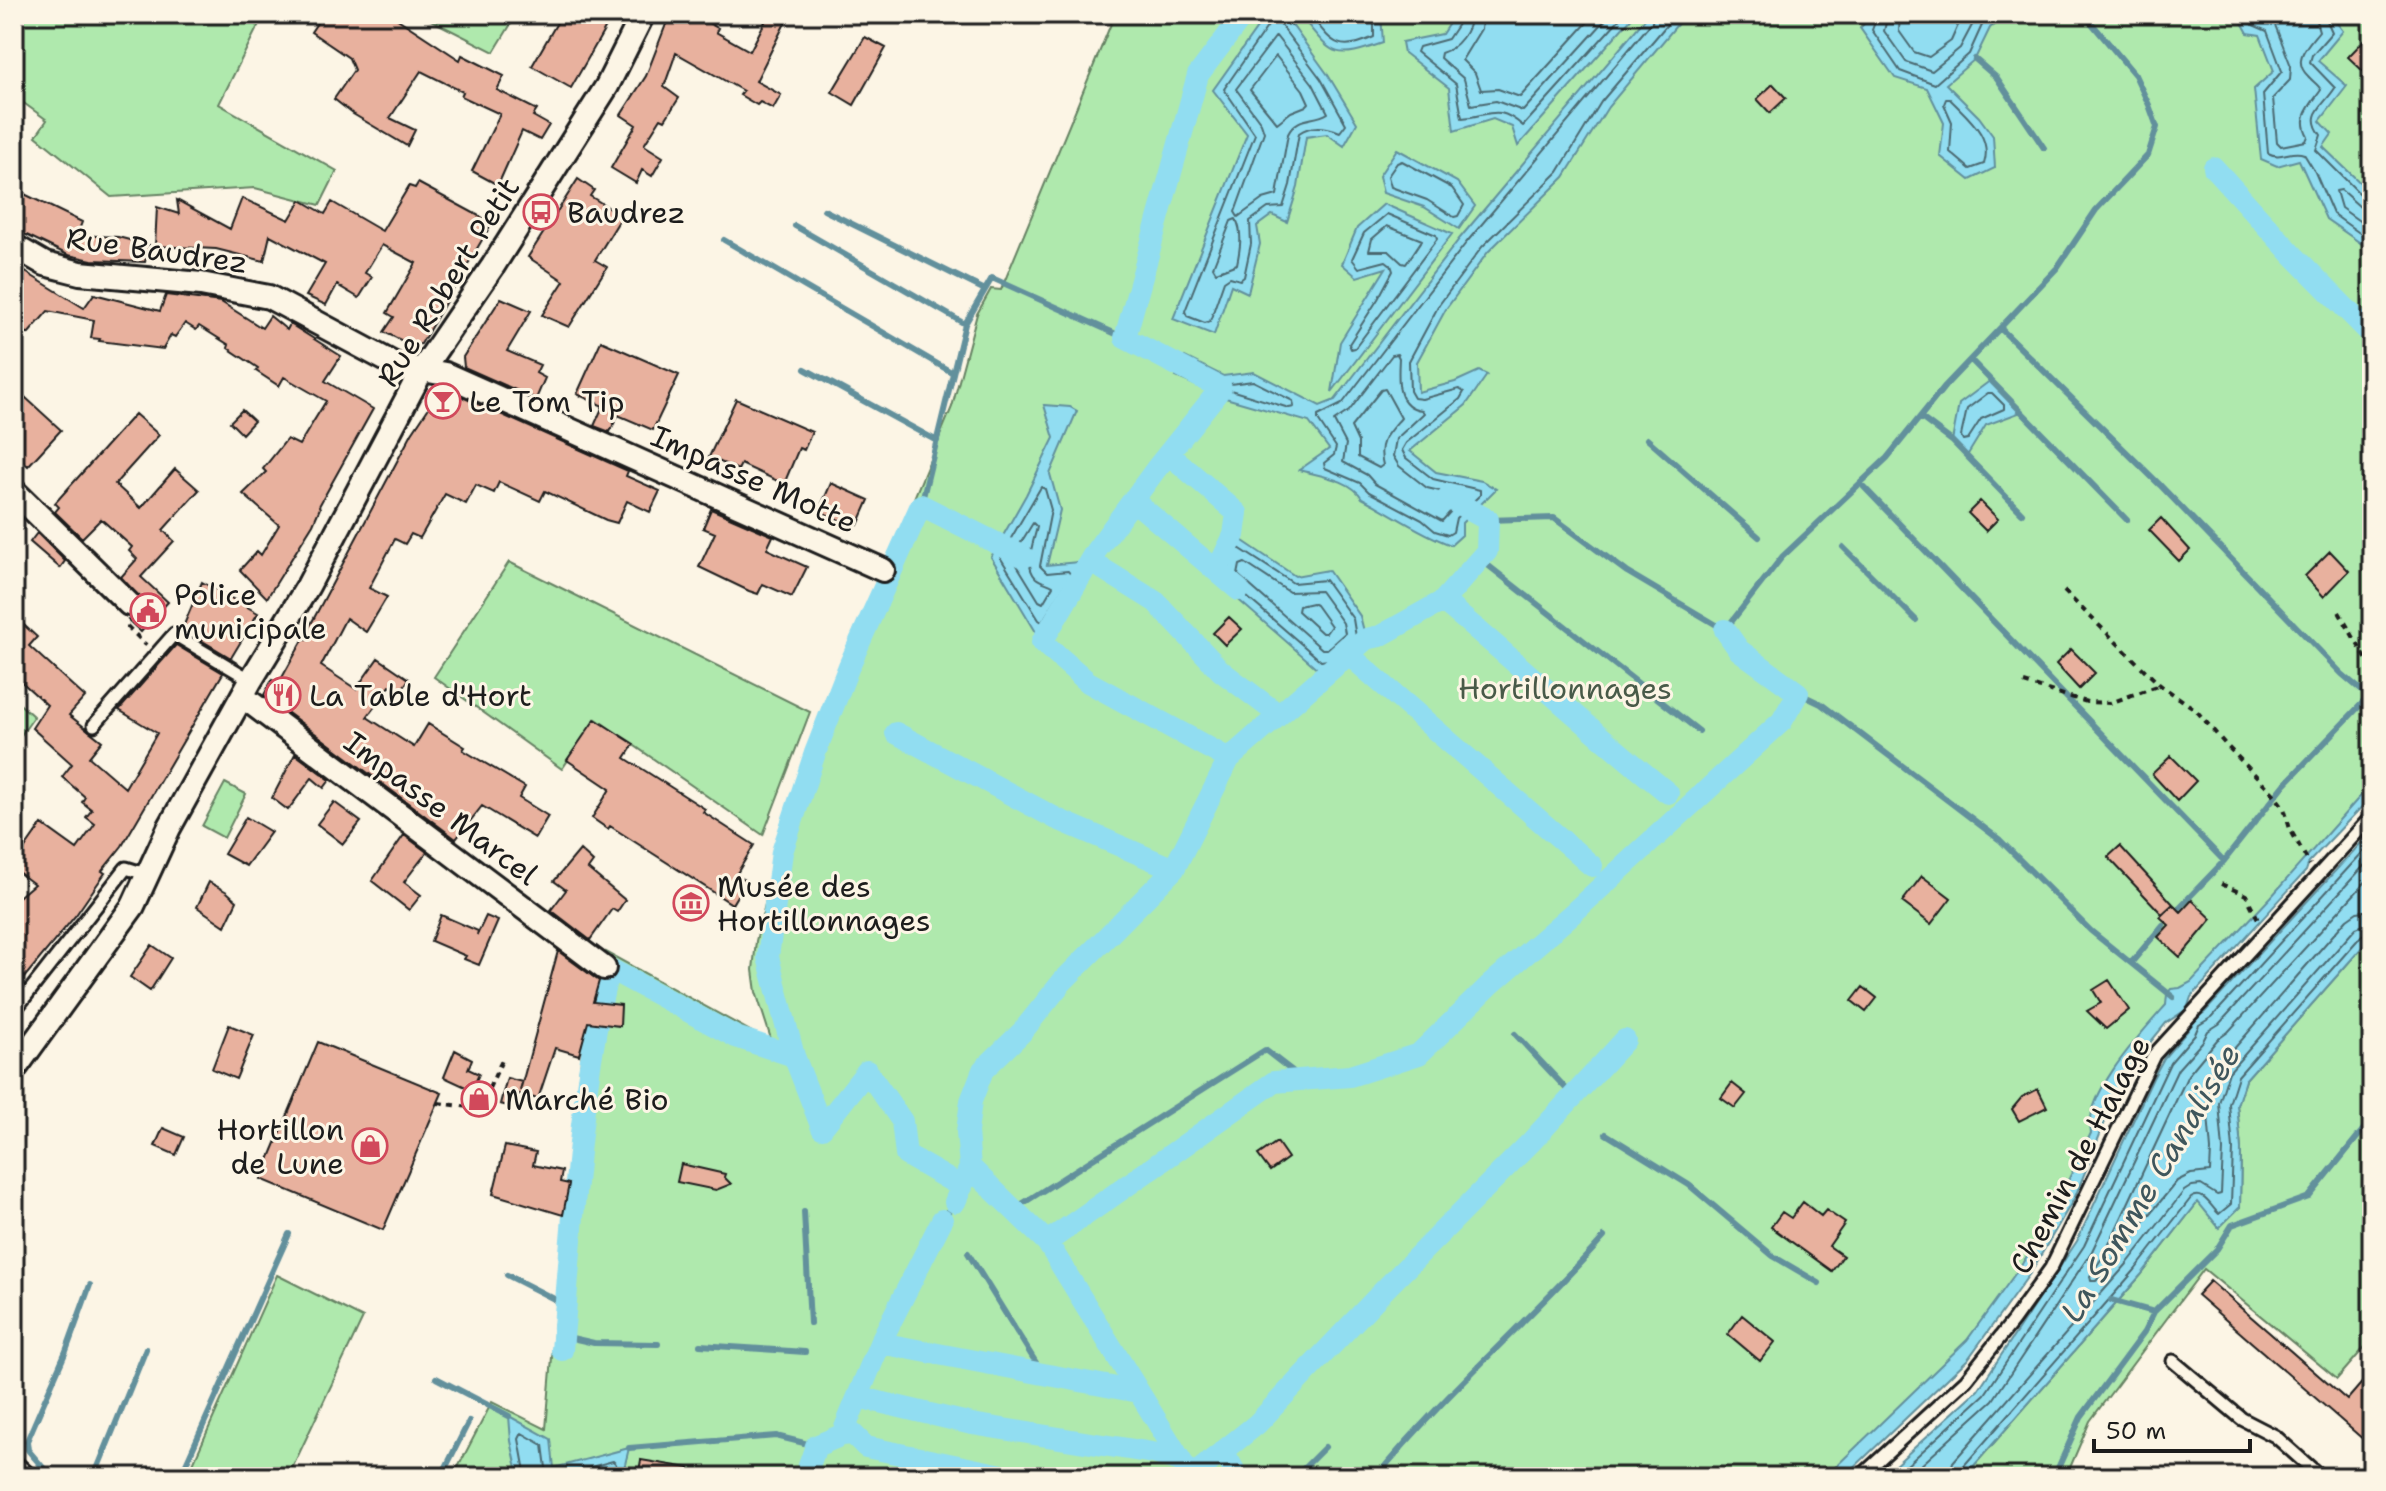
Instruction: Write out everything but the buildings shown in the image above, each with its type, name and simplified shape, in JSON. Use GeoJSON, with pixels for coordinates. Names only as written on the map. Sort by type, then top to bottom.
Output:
{"type":"FeatureCollection","features":[{"type":"Feature","properties":{"kind":"street","name":"Rue Robert Petit"},"geometry":{"type":"LineString","coordinates":[[14,1070],[133,906],[169,828],[308,586],[422,370],[493,266],[607,86],[643,14]]}},
{"type":"Feature","properties":{"kind":"street","name":"Rue Baudrez"},"geometry":{"type":"LineString","coordinates":[[14,246],[45,264],[80,273],[201,284],[269,297],[396,365],[422,370]]}},
{"type":"Feature","properties":{"kind":"street","name":"Impasse Motte"},"geometry":{"type":"LineString","coordinates":[[422,370],[445,374],[883,570]]}},
{"type":"Feature","properties":{"kind":"street"},"geometry":{"type":"LineString","coordinates":[[14,491],[129,604]]}},
{"type":"Feature","properties":{"kind":"street","name":"Impasse Marcel"},"geometry":{"type":"LineString","coordinates":[[247,688],[604,968]]}},
{"type":"Feature","properties":{"kind":"street"},"geometry":{"type":"LineString","coordinates":[[14,1468],[24,1477]]}},
{"type":"Feature","properties":{"kind":"lane"},"geometry":{"type":"LineString","coordinates":[[94,725],[174,634],[247,688]]}},
{"type":"Feature","properties":{"kind":"lane","name":"Chemin de Halage"},"geometry":{"type":"LineString","coordinates":[[1860,1477],[1966,1380],[2051,1268],[2154,1055],[2372,816]]}},
{"type":"Feature","properties":{"kind":"lane"},"geometry":{"type":"LineString","coordinates":[[14,1011],[126,868],[149,875]]}},
{"type":"Feature","properties":{"kind":"lane"},"geometry":{"type":"LineString","coordinates":[[2173,1361],[2242,1419],[2275,1436],[2321,1477]]}},
{"type":"Feature","properties":{"kind":"path"},"geometry":{"type":"LineString","coordinates":[[2064,591],[2160,685],[2195,709],[2273,793],[2281,803],[2303,855]]}},
{"type":"Feature","properties":{"kind":"path"},"geometry":{"type":"LineString","coordinates":[[129,604],[121,619],[155,655]]}},
{"type":"Feature","properties":{"kind":"path"},"geometry":{"type":"LineString","coordinates":[[2339,612],[2372,669]]}},
{"type":"Feature","properties":{"kind":"path"},"geometry":{"type":"LineString","coordinates":[[2024,683],[2087,702],[2110,703],[2160,685]]}},
{"type":"Feature","properties":{"kind":"path"},"geometry":{"type":"LineString","coordinates":[[2221,884],[2246,895],[2251,906]]}},
{"type":"Feature","properties":{"kind":"path"},"geometry":{"type":"LineString","coordinates":[[438,1103],[470,1107],[484,1099],[504,1056]]}},
{"type":"Feature","properties":{"kind":"green space"},"geometry":{"type":"Polygon","coordinates":[[[14,14],[264,14],[219,104],[337,171],[320,205],[255,188],[111,197],[36,136],[47,120],[14,96],[14,14]]]}},
{"type":"Feature","properties":{"kind":"green space"},"geometry":{"type":"Polygon","coordinates":[[[419,14],[517,14],[494,52],[419,14]]]}},
{"type":"Feature","properties":{"kind":"green space","name":"Hortillonnages"},"geometry":{"type":"Polygon","coordinates":[[[1115,14],[2372,14],[2372,788],[2130,1055],[2072,1198],[1961,1362],[1838,1477],[453,1477],[492,1402],[546,1429],[579,1074],[592,1000],[606,952],[761,1037],[771,1039],[756,992],[753,970],[756,941],[776,859],[889,558],[952,407],[977,314],[991,289],[1001,290],[1115,14]]]}},
{"type":"Feature","properties":{"kind":"green space"},"geometry":{"type":"Polygon","coordinates":[[[509,562],[810,712],[763,835],[596,719],[562,769],[434,677],[509,562]]]}},
{"type":"Feature","properties":{"kind":"green space"},"geometry":{"type":"Polygon","coordinates":[[[14,699],[34,717],[14,745],[14,699]]]}},
{"type":"Feature","properties":{"kind":"green space"},"geometry":{"type":"Polygon","coordinates":[[[225,783],[246,794],[224,838],[202,826],[225,783]]]}},
{"type":"Feature","properties":{"kind":"green space"},"geometry":{"type":"Polygon","coordinates":[[[2372,936],[2372,1339],[2337,1379],[2204,1269],[2090,1421],[2066,1477],[1964,1477],[2141,1275],[2198,1202],[2240,1207],[2241,1149],[2237,1104],[2245,1080],[2372,936]]]}},
{"type":"Feature","properties":{"kind":"green space"},"geometry":{"type":"Polygon","coordinates":[[[277,1275],[363,1318],[288,1477],[187,1477],[277,1275]]]}},
{"type":"Feature","properties":{"kind":"water"},"geometry":{"type":"Polygon","coordinates":[[[1267,14],[1284,14],[1328,75],[1357,123],[1344,146],[1327,134],[1306,137],[1298,187],[1287,222],[1272,215],[1257,226],[1260,244],[1248,293],[1231,285],[1214,335],[1173,319],[1247,134],[1213,90],[1267,14]]]}},
{"type":"Feature","properties":{"kind":"water"},"geometry":{"type":"Polygon","coordinates":[[[1299,14],[1381,14],[1383,43],[1353,52],[1334,51],[1299,14]]]}},
{"type":"Feature","properties":{"kind":"water"},"geometry":{"type":"Polygon","coordinates":[[[1455,14],[1635,14],[1518,146],[1512,127],[1493,119],[1454,131],[1449,88],[1404,53],[1402,42],[1442,34],[1455,14]]]}},
{"type":"Feature","properties":{"kind":"water"},"geometry":{"type":"Polygon","coordinates":[[[1649,14],[1686,14],[1608,107],[1564,177],[1488,252],[1446,309],[1417,362],[1418,392],[1455,382],[1479,371],[1487,375],[1466,405],[1410,451],[1436,472],[1482,481],[1496,489],[1462,523],[1462,535],[1451,545],[1362,498],[1342,482],[1299,470],[1329,449],[1309,422],[1222,397],[1176,377],[1185,357],[1223,376],[1254,372],[1320,406],[1335,400],[1460,238],[1649,14]]]}},
{"type":"Feature","properties":{"kind":"water"},"geometry":{"type":"Polygon","coordinates":[[[1873,14],[2008,14],[1990,28],[1975,59],[1946,84],[1993,136],[1995,168],[1970,180],[1940,156],[1944,123],[1927,88],[1895,78],[1860,28],[1873,14]]]}},
{"type":"Feature","properties":{"kind":"water"},"geometry":{"type":"Polygon","coordinates":[[[2241,14],[2330,14],[2343,31],[2318,61],[2347,86],[2320,121],[2332,134],[2323,147],[2372,194],[2372,251],[2326,219],[2299,160],[2277,166],[2261,159],[2254,89],[2274,71],[2260,35],[2248,33],[2239,17],[2241,14]]]}},
{"type":"Feature","properties":{"kind":"water"},"geometry":{"type":"Polygon","coordinates":[[[1397,149],[1457,182],[1475,206],[1459,229],[1424,207],[1383,193],[1379,176],[1397,149]]]}},
{"type":"Feature","properties":{"kind":"water"},"geometry":{"type":"Polygon","coordinates":[[[1384,204],[1452,234],[1332,392],[1340,342],[1386,268],[1357,277],[1342,264],[1357,228],[1384,204]]]}},
{"type":"Feature","properties":{"kind":"water"},"geometry":{"type":"Polygon","coordinates":[[[1991,380],[2021,412],[1986,425],[1967,456],[1952,441],[1959,404],[1991,380]]]}},
{"type":"Feature","properties":{"kind":"water"},"geometry":{"type":"Polygon","coordinates":[[[1044,405],[1070,407],[1077,411],[1050,474],[1060,510],[1047,565],[1090,561],[1042,642],[991,557],[1054,438],[1044,405]]]}},
{"type":"Feature","properties":{"kind":"water"},"geometry":{"type":"Polygon","coordinates":[[[1234,535],[1295,576],[1328,570],[1360,616],[1366,639],[1332,668],[1320,671],[1210,575],[1217,571],[1234,535]]]}},
{"type":"Feature","properties":{"kind":"water"},"geometry":{"type":"Polygon","coordinates":[[[2372,783],[2372,796],[2309,862],[2306,871],[2191,997],[2187,1009],[2166,1023],[2144,1050],[2111,1107],[2075,1197],[2031,1272],[1968,1359],[1844,1477],[1825,1477],[1967,1340],[2020,1267],[2047,1224],[2091,1133],[2091,1118],[2105,1083],[2130,1047],[2166,1005],[2167,994],[2171,989],[2191,982],[2372,783]]]}},
{"type":"Feature","properties":{"kind":"water","name":"La Somme Canalisée"},"geometry":{"type":"Polygon","coordinates":[[[2372,831],[2372,936],[2245,1080],[2237,1105],[2241,1149],[2240,1207],[2219,1228],[2198,1202],[2141,1275],[1964,1477],[1882,1477],[1978,1390],[2077,1241],[2153,1078],[2164,1058],[2189,1029],[2191,1021],[2205,1012],[2372,831]]]}},
{"type":"Feature","properties":{"kind":"water"},"geometry":{"type":"Polygon","coordinates":[[[509,1416],[551,1439],[554,1468],[629,1448],[622,1477],[519,1477],[509,1416]]]}},
{"type":"Feature","properties":{"kind":"waterway"},"geometry":{"type":"LineString","coordinates":[[970,1167],[967,1132],[971,1101],[983,1070],[1022,1032],[1062,982],[1174,869],[1229,759],[1088,682],[1042,642],[1095,552],[1221,388],[1125,338],[1198,75],[1244,14]]}},
{"type":"Feature","properties":{"kind":"waterway"},"geometry":{"type":"LineString","coordinates":[[1488,520],[1554,518],[1627,572],[1725,630],[1782,557],[1887,458],[1945,386],[2057,268],[2096,210],[2148,155],[2157,127],[2149,105],[2135,75],[2084,14]]}},
{"type":"Feature","properties":{"kind":"waterway"},"geometry":{"type":"LineString","coordinates":[[1975,59],[1997,78],[2044,148]]}},
{"type":"Feature","properties":{"kind":"waterway"},"geometry":{"type":"LineString","coordinates":[[2214,168],[2293,255],[2372,335]]}},
{"type":"Feature","properties":{"kind":"waterway"},"geometry":{"type":"LineString","coordinates":[[824,210],[985,290]]}},
{"type":"Feature","properties":{"kind":"waterway"},"geometry":{"type":"LineString","coordinates":[[795,226],[965,324]]}},
{"type":"Feature","properties":{"kind":"waterway"},"geometry":{"type":"LineString","coordinates":[[724,240],[953,373]]}},
{"type":"Feature","properties":{"kind":"waterway"},"geometry":{"type":"LineString","coordinates":[[921,505],[965,324],[992,278],[1125,338]]}},
{"type":"Feature","properties":{"kind":"waterway"},"geometry":{"type":"LineString","coordinates":[[2000,328],[2160,485],[2342,674],[2368,696]]}},
{"type":"Feature","properties":{"kind":"waterway"},"geometry":{"type":"LineString","coordinates":[[1971,360],[2127,520]]}},
{"type":"Feature","properties":{"kind":"waterway"},"geometry":{"type":"LineString","coordinates":[[805,369],[937,441]]}},
{"type":"Feature","properties":{"kind":"waterway"},"geometry":{"type":"LineString","coordinates":[[1920,417],[1952,441],[2022,513]]}},
{"type":"Feature","properties":{"kind":"waterway"},"geometry":{"type":"LineString","coordinates":[[1647,439],[1759,537]]}},
{"type":"Feature","properties":{"kind":"waterway"},"geometry":{"type":"LineString","coordinates":[[1169,454],[1237,513],[1234,535],[1221,562]]}},
{"type":"Feature","properties":{"kind":"waterway"},"geometry":{"type":"LineString","coordinates":[[1861,484],[2224,861]]}},
{"type":"Feature","properties":{"kind":"waterway"},"geometry":{"type":"LineString","coordinates":[[1229,759],[1366,639],[1380,636],[1443,601],[1487,551],[1488,520],[1448,498]]}},
{"type":"Feature","properties":{"kind":"waterway"},"geometry":{"type":"LineString","coordinates":[[1133,500],[1239,590]]}},
{"type":"Feature","properties":{"kind":"waterway"},"geometry":{"type":"LineString","coordinates":[[962,1187],[906,1155],[902,1121],[867,1071],[822,1128],[794,1056],[768,957],[782,852],[815,753],[849,666],[921,505],[1024,557]]}},
{"type":"Feature","properties":{"kind":"waterway"},"geometry":{"type":"LineString","coordinates":[[1843,547],[1916,620]]}},
{"type":"Feature","properties":{"kind":"waterway"},"geometry":{"type":"LineString","coordinates":[[1480,559],[1699,731]]}},
{"type":"Feature","properties":{"kind":"waterway"},"geometry":{"type":"LineString","coordinates":[[1090,561],[1156,602],[1221,671],[1279,715]]}},
{"type":"Feature","properties":{"kind":"waterway"},"geometry":{"type":"LineString","coordinates":[[1443,601],[1668,793]]}},
{"type":"Feature","properties":{"kind":"waterway"},"geometry":{"type":"LineString","coordinates":[[1047,1242],[1274,1082],[1350,1076],[1419,1054],[1490,985],[1782,721],[1798,693],[1739,650],[1725,630]]}},
{"type":"Feature","properties":{"kind":"waterway"},"geometry":{"type":"LineString","coordinates":[[1348,654],[1592,866]]}},
{"type":"Feature","properties":{"kind":"waterway"},"geometry":{"type":"LineString","coordinates":[[1798,693],[1821,704],[2000,840],[2091,931],[2173,997]]}},
{"type":"Feature","properties":{"kind":"waterway"},"geometry":{"type":"LineString","coordinates":[[2175,912],[2224,861],[2285,784],[2372,693]]}},
{"type":"Feature","properties":{"kind":"waterway"},"geometry":{"type":"LineString","coordinates":[[896,733],[1057,819],[1174,869]]}},
{"type":"Feature","properties":{"kind":"waterway"},"geometry":{"type":"LineString","coordinates":[[2132,962],[2163,925]]}},
{"type":"Feature","properties":{"kind":"waterway"},"geometry":{"type":"LineString","coordinates":[[562,1350],[584,1112],[608,971],[612,970],[736,1037],[794,1056]]}},
{"type":"Feature","properties":{"kind":"waterway"},"geometry":{"type":"LineString","coordinates":[[1515,1034],[1573,1096]]}},
{"type":"Feature","properties":{"kind":"waterway"},"geometry":{"type":"LineString","coordinates":[[1191,1477],[1257,1424],[1531,1142],[1625,1040]]}},
{"type":"Feature","properties":{"kind":"waterway"},"geometry":{"type":"LineString","coordinates":[[1014,1209],[1265,1050],[1304,1080]]}},
{"type":"Feature","properties":{"kind":"waterway"},"geometry":{"type":"LineString","coordinates":[[2054,1477],[2081,1417],[2144,1332],[2154,1312],[2217,1249],[2232,1225],[2309,1197],[2372,1119]]}},
{"type":"Feature","properties":{"kind":"waterway"},"geometry":{"type":"LineString","coordinates":[[1606,1134],[1689,1185],[1773,1256],[1819,1283]]}},
{"type":"Feature","properties":{"kind":"waterway"},"geometry":{"type":"LineString","coordinates":[[955,1202],[970,1167],[1047,1242],[1191,1477]]}},
{"type":"Feature","properties":{"kind":"waterway"},"geometry":{"type":"LineString","coordinates":[[942,1220],[955,1202]]}},
{"type":"Feature","properties":{"kind":"waterway"},"geometry":{"type":"LineString","coordinates":[[804,1212],[810,1323]]}},
{"type":"Feature","properties":{"kind":"waterway"},"geometry":{"type":"LineString","coordinates":[[805,1477],[816,1446],[842,1435],[880,1343],[942,1220]]}},
{"type":"Feature","properties":{"kind":"waterway"},"geometry":{"type":"LineString","coordinates":[[180,1477],[289,1234]]}},
{"type":"Feature","properties":{"kind":"waterway"},"geometry":{"type":"LineString","coordinates":[[1376,1477],[1431,1415],[1604,1237]]}},
{"type":"Feature","properties":{"kind":"waterway"},"geometry":{"type":"LineString","coordinates":[[968,1253],[1043,1374]]}},
{"type":"Feature","properties":{"kind":"waterway"},"geometry":{"type":"LineString","coordinates":[[507,1275],[566,1305]]}},
{"type":"Feature","properties":{"kind":"waterway"},"geometry":{"type":"LineString","coordinates":[[51,1477],[28,1450],[27,1441],[66,1351],[90,1285]]}},
{"type":"Feature","properties":{"kind":"waterway","name":"La Somme Canalisée"},"geometry":{"type":"LineString","coordinates":[[2111,1300],[2154,1312]]}},
{"type":"Feature","properties":{"kind":"waterway"},"geometry":{"type":"LineString","coordinates":[[563,1336],[594,1343],[658,1344]]}},
{"type":"Feature","properties":{"kind":"waterway"},"geometry":{"type":"LineString","coordinates":[[880,1343],[1138,1392]]}},
{"type":"Feature","properties":{"kind":"waterway"},"geometry":{"type":"LineString","coordinates":[[700,1345],[805,1352]]}},
{"type":"Feature","properties":{"kind":"waterway"},"geometry":{"type":"LineString","coordinates":[[94,1477],[146,1349]]}},
{"type":"Feature","properties":{"kind":"waterway"},"geometry":{"type":"LineString","coordinates":[[436,1378],[509,1416]]}},
{"type":"Feature","properties":{"kind":"waterway"},"geometry":{"type":"LineString","coordinates":[[858,1397],[972,1424],[1153,1453],[1181,1461]]}},
{"type":"Feature","properties":{"kind":"waterway"},"geometry":{"type":"LineString","coordinates":[[441,1477],[469,1421]]}},
{"type":"Feature","properties":{"kind":"waterway"},"geometry":{"type":"LineString","coordinates":[[842,1435],[853,1434],[866,1447],[1012,1477]]}},
{"type":"Feature","properties":{"kind":"waterway"},"geometry":{"type":"LineString","coordinates":[[629,1448],[776,1436],[816,1446]]}},
{"type":"Feature","properties":{"kind":"waterway"},"geometry":{"type":"LineString","coordinates":[[1295,1477],[1325,1447]]}},
{"type":"Feature","properties":{"kind":"waterway"},"geometry":{"type":"LineString","coordinates":[[1223,1451],[1238,1477]]}},
{"type":"Feature","properties":{"kind":"waterway"},"geometry":{"type":"LineString","coordinates":[[806,1474],[816,1477]]}},
{"type":"Feature","properties":{"kind":"place","name":"Baudrez"},"geometry":{"type":"Point","coordinates":[541,212]}},
{"type":"Feature","properties":{"kind":"place","name":"Le Tom Tip"},"geometry":{"type":"Point","coordinates":[443,401]}},
{"type":"Feature","properties":{"kind":"place","name":"Police municipale"},"geometry":{"type":"Point","coordinates":[148,611]}},
{"type":"Feature","properties":{"kind":"place","name":"La Table d'Hort"},"geometry":{"type":"Point","coordinates":[283,695]}},
{"type":"Feature","properties":{"kind":"place","name":"Musée des Hortillonnages"},"geometry":{"type":"Point","coordinates":[691,903]}},
{"type":"Feature","properties":{"kind":"place","name":"Marché Bio"},"geometry":{"type":"Point","coordinates":[479,1099]}},
{"type":"Feature","properties":{"kind":"place","name":"Hortillon de Lune"},"geometry":{"type":"Point","coordinates":[370,1146]}}]}
